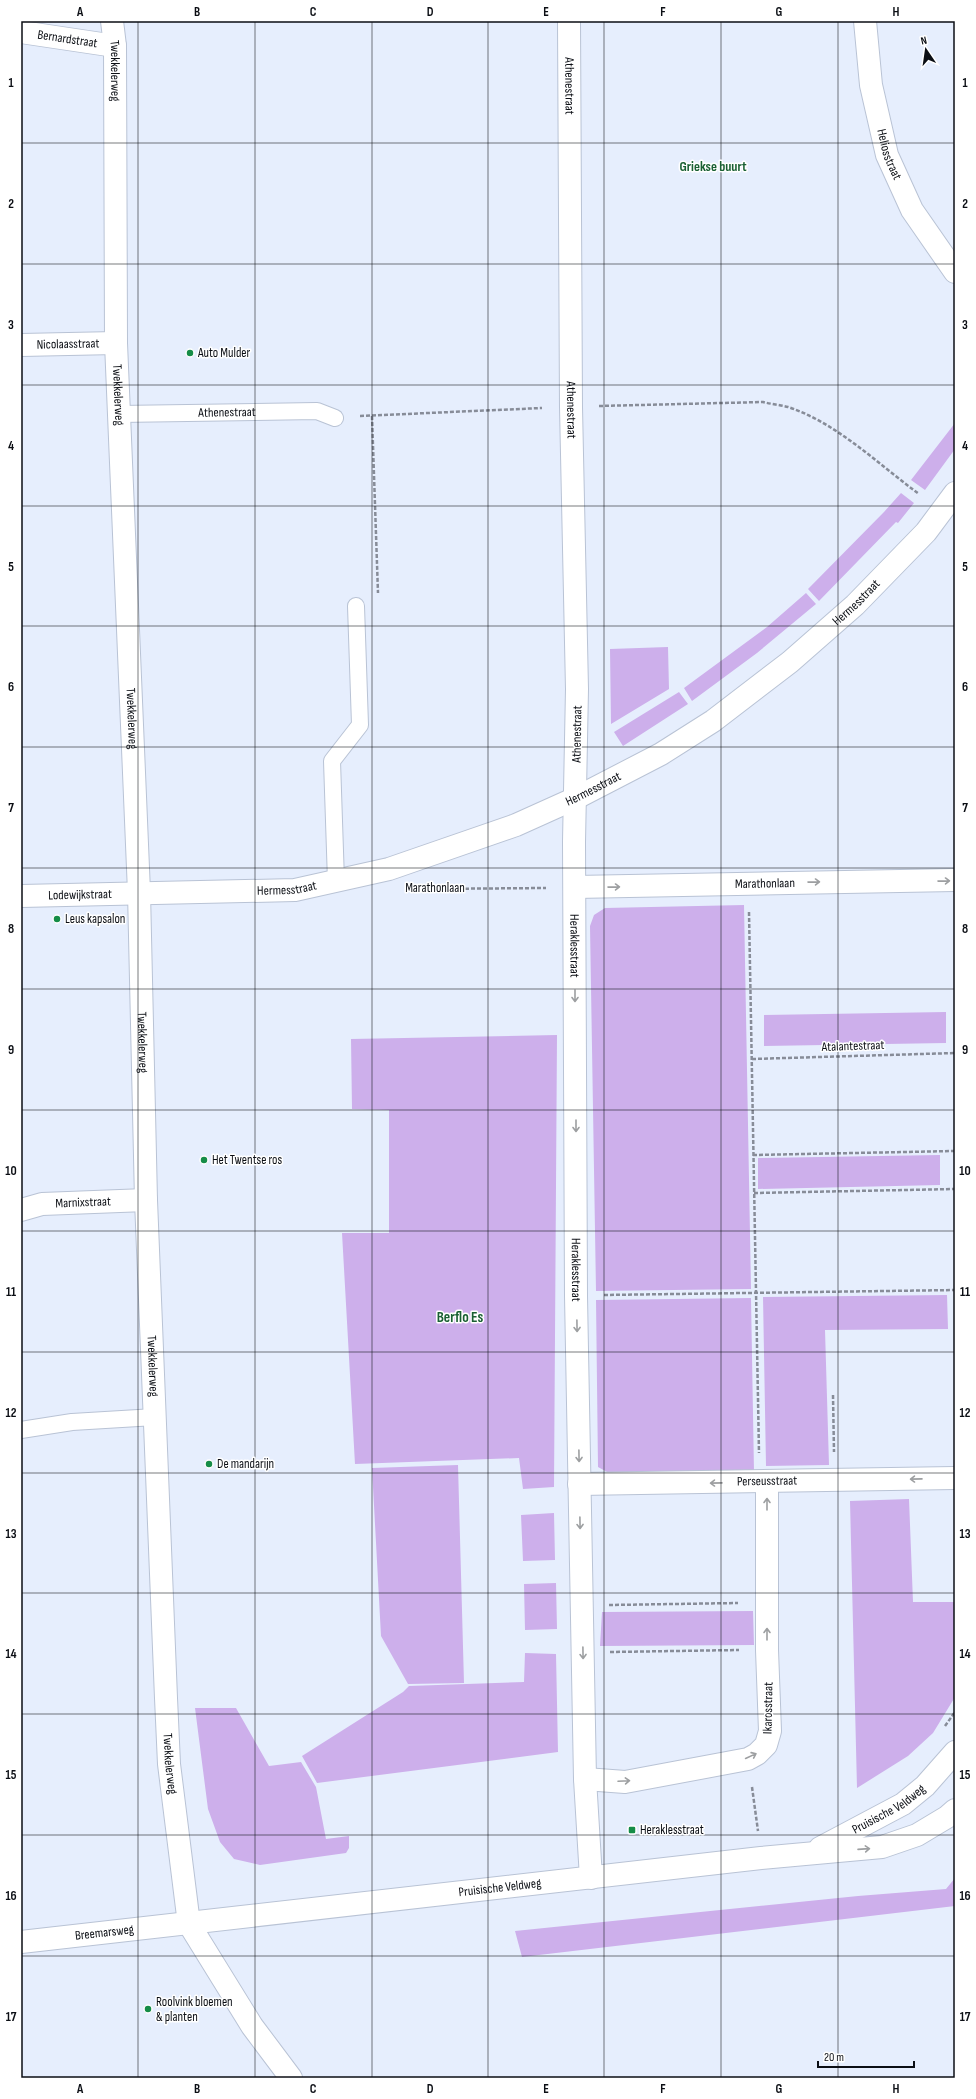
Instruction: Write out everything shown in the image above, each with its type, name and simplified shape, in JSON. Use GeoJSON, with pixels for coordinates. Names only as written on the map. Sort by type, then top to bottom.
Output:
{"type":"FeatureCollection","features":[{"type":"Feature","properties":{"kind":"street","name":"Twekkelerweg"},"geometry":{"type":"LineString","coordinates":[[112,21],[115,46],[116,343],[139,892],[146,1200],[168,1764],[189,1924],[252,2026],[291,2078]]}},
{"type":"Feature","properties":{"kind":"street","name":"Athenestraat"},"geometry":{"type":"LineString","coordinates":[[569,21],[571,407],[577,689],[576,798]]}},
{"type":"Feature","properties":{"kind":"street","name":"Heliosstraat"},"geometry":{"type":"LineString","coordinates":[[865,21],[871,85],[887,155],[912,210],[955,272]]}},
{"type":"Feature","properties":{"kind":"street","name":"Bernardstraat"},"geometry":{"type":"LineString","coordinates":[[21,32],[115,46]]}},
{"type":"Feature","properties":{"kind":"street","name":"Nicolaasstraat"},"geometry":{"type":"LineString","coordinates":[[21,345],[116,343]]}},
{"type":"Feature","properties":{"kind":"street","name":"Hermesstraat"},"geometry":{"type":"LineString","coordinates":[[139,892],[295,890],[389,869],[516,825],[576,798],[661,754],[713,721],[790,662],[855,605],[926,532],[955,493]]}},
{"type":"Feature","properties":{"kind":"street"},"geometry":{"type":"LineString","coordinates":[[575,888],[576,798]]}},
{"type":"Feature","properties":{"kind":"street","name":"Marathonlaan"},"geometry":{"type":"LineString","coordinates":[[575,888],[749,883],[955,880]]}},
{"type":"Feature","properties":{"kind":"street","name":"Heraklesstraat"},"geometry":{"type":"LineString","coordinates":[[575,888],[576,1296],[579,1484],[585,1779],[591,1878]]}},
{"type":"Feature","properties":{"kind":"street","name":"Lodewijkstraat"},"geometry":{"type":"LineString","coordinates":[[21,896],[139,892]]}},
{"type":"Feature","properties":{"kind":"street","name":"Marnixstraat"},"geometry":{"type":"LineString","coordinates":[[21,1210],[42,1204],[146,1200]]}},
{"type":"Feature","properties":{"kind":"street","name":"Perseusstraat"},"geometry":{"type":"LineString","coordinates":[[579,1484],[955,1478]]}},
{"type":"Feature","properties":{"kind":"street","name":"Ikarosstraat"},"geometry":{"type":"LineString","coordinates":[[585,1779],[625,1782],[748,1759],[757,1754],[766,1745],[770,1731],[763,1482]]}},
{"type":"Feature","properties":{"kind":"street","name":"Pruisische Veldweg"},"geometry":{"type":"LineString","coordinates":[[812,1853],[903,1804],[925,1786],[955,1752]]}},
{"type":"Feature","properties":{"kind":"street","name":"Pruisische Veldweg"},"geometry":{"type":"LineString","coordinates":[[189,1924],[812,1853],[882,1847],[918,1835],[948,1817],[955,1810]]}},
{"type":"Feature","properties":{"kind":"street","name":"Breemarsweg"},"geometry":{"type":"LineString","coordinates":[[21,1942],[189,1924]]}},
{"type":"Feature","properties":{"kind":"lane","name":"Athenestraat"},"geometry":{"type":"LineString","coordinates":[[119,414],[317,412],[335,418]]}},
{"type":"Feature","properties":{"kind":"lane"},"geometry":{"type":"LineString","coordinates":[[336,881],[332,761],[360,725],[356,606]]}},
{"type":"Feature","properties":{"kind":"lane"},"geometry":{"type":"LineString","coordinates":[[21,1430],[72,1422],[154,1417]]}},
{"type":"Feature","properties":{"kind":"path"},"geometry":{"type":"LineString","coordinates":[[335,418],[571,407],[763,402],[787,407],[811,417],[840,435],[942,510]]}},
{"type":"Feature","properties":{"kind":"path"},"geometry":{"type":"LineString","coordinates":[[356,606],[379,605],[372,416]]}},
{"type":"Feature","properties":{"kind":"path"},"geometry":{"type":"LineString","coordinates":[[749,883],[756,1293],[763,1482]]}},
{"type":"Feature","properties":{"kind":"path","name":"Marathonlaan"},"geometry":{"type":"LineString","coordinates":[[419,889],[575,888]]}},
{"type":"Feature","properties":{"kind":"path","name":"Atalantestraat"},"geometry":{"type":"LineString","coordinates":[[752,1059],[955,1053]]}},
{"type":"Feature","properties":{"kind":"path"},"geometry":{"type":"LineString","coordinates":[[753,1155],[955,1151]]}},
{"type":"Feature","properties":{"kind":"path"},"geometry":{"type":"LineString","coordinates":[[754,1193],[955,1189]]}},
{"type":"Feature","properties":{"kind":"path"},"geometry":{"type":"LineString","coordinates":[[576,1296],[955,1290]]}},
{"type":"Feature","properties":{"kind":"path"},"geometry":{"type":"LineString","coordinates":[[582,1606],[767,1602]]}},
{"type":"Feature","properties":{"kind":"path"},"geometry":{"type":"LineString","coordinates":[[583,1652],[767,1650]]}},
{"type":"Feature","properties":{"kind":"path"},"geometry":{"type":"LineString","coordinates":[[752,1784],[756,1819]]}},
{"type":"Feature","properties":{"kind":"shaded area"},"geometry":{"type":"Polygon","coordinates":[[[955,423],[955,449],[925,490],[911,480],[955,423]]]}},
{"type":"Feature","properties":{"kind":"shaded area"},"geometry":{"type":"Polygon","coordinates":[[[901,493],[914,503],[898,523],[896,522],[819,601],[808,589],[901,493]]]}},
{"type":"Feature","properties":{"kind":"shaded area"},"geometry":{"type":"Polygon","coordinates":[[[806,593],[816,604],[757,653],[692,701],[684,688],[767,627],[806,593]]]}},
{"type":"Feature","properties":{"kind":"shaded area"},"geometry":{"type":"Polygon","coordinates":[[[668,647],[669,689],[611,724],[610,649],[668,647]]]}},
{"type":"Feature","properties":{"kind":"shaded area"},"geometry":{"type":"Polygon","coordinates":[[[679,692],[688,704],[623,746],[614,732],[679,692]]]}},
{"type":"Feature","properties":{"kind":"shaded area"},"geometry":{"type":"Polygon","coordinates":[[[744,905],[751,1289],[596,1291],[590,926],[594,915],[605,908],[744,905]]]}},
{"type":"Feature","properties":{"kind":"shaded area"},"geometry":{"type":"Polygon","coordinates":[[[946,1012],[946,1043],[764,1046],[764,1015],[946,1012]]]}},
{"type":"Feature","properties":{"kind":"shaded area"},"geometry":{"type":"Polygon","coordinates":[[[557,1035],[554,1487],[523,1489],[519,1458],[355,1464],[342,1233],[389,1233],[389,1110],[352,1109],[351,1039],[557,1035]]]}},
{"type":"Feature","properties":{"kind":"shaded area"},"geometry":{"type":"Polygon","coordinates":[[[940,1155],[940,1185],[758,1189],[758,1158],[940,1155]]]}},
{"type":"Feature","properties":{"kind":"shaded area"},"geometry":{"type":"Polygon","coordinates":[[[947,1295],[948,1329],[825,1330],[829,1465],[766,1466],[763,1297],[947,1295]]]}},
{"type":"Feature","properties":{"kind":"shaded area"},"geometry":{"type":"Polygon","coordinates":[[[751,1298],[754,1472],[609,1473],[598,1467],[596,1300],[751,1298]]]}},
{"type":"Feature","properties":{"kind":"shaded area"},"geometry":{"type":"Polygon","coordinates":[[[458,1465],[464,1683],[408,1684],[381,1636],[372,1468],[458,1465]]]}},
{"type":"Feature","properties":{"kind":"shaded area"},"geometry":{"type":"Polygon","coordinates":[[[909,1499],[913,1602],[955,1602],[955,1697],[933,1733],[908,1756],[857,1788],[850,1501],[909,1499]]]}},
{"type":"Feature","properties":{"kind":"shaded area"},"geometry":{"type":"Polygon","coordinates":[[[554,1513],[555,1560],[523,1561],[521,1515],[554,1513]]]}},
{"type":"Feature","properties":{"kind":"shaded area"},"geometry":{"type":"Polygon","coordinates":[[[556,1583],[557,1629],[525,1630],[524,1584],[556,1583]]]}},
{"type":"Feature","properties":{"kind":"shaded area"},"geometry":{"type":"Polygon","coordinates":[[[753,1611],[754,1645],[600,1646],[602,1612],[753,1611]]]}},
{"type":"Feature","properties":{"kind":"shaded area"},"geometry":{"type":"Polygon","coordinates":[[[525,1653],[556,1654],[558,1752],[317,1783],[302,1756],[403,1692],[409,1686],[524,1682],[525,1653]]]}},
{"type":"Feature","properties":{"kind":"shaded area"},"geometry":{"type":"Polygon","coordinates":[[[195,1708],[236,1708],[269,1766],[301,1762],[316,1787],[326,1839],[349,1836],[349,1848],[346,1853],[260,1865],[234,1859],[220,1842],[208,1809],[195,1708]]]}},
{"type":"Feature","properties":{"kind":"shaded area"},"geometry":{"type":"Polygon","coordinates":[[[955,1878],[955,1906],[522,1957],[515,1931],[858,1896],[946,1889],[955,1878]]]}},
{"type":"Feature","properties":{"kind":"place","name":"Auto Mulder"},"geometry":{"type":"Point","coordinates":[190,353]}},
{"type":"Feature","properties":{"kind":"place","name":"Leus kapsalon"},"geometry":{"type":"Point","coordinates":[57,919]}},
{"type":"Feature","properties":{"kind":"place","name":"Het Twentse ros"},"geometry":{"type":"Point","coordinates":[204,1160]}},
{"type":"Feature","properties":{"kind":"place","name":"De mandarijn"},"geometry":{"type":"Point","coordinates":[209,1464]}},
{"type":"Feature","properties":{"kind":"place","name":"Heraklesstraat"},"geometry":{"type":"Point","coordinates":[632,1830]}},
{"type":"Feature","properties":{"kind":"place","name":"Roolvink bloemen & planten"},"geometry":{"type":"Point","coordinates":[148,2009]}},
{"type":"Feature","properties":{"kind":"district","name":"Griekse buurt"},"geometry":{"type":"Point","coordinates":[713,166]}},
{"type":"Feature","properties":{"kind":"district","name":"Berflo Es"},"geometry":{"type":"Point","coordinates":[460,1317]}}]}
